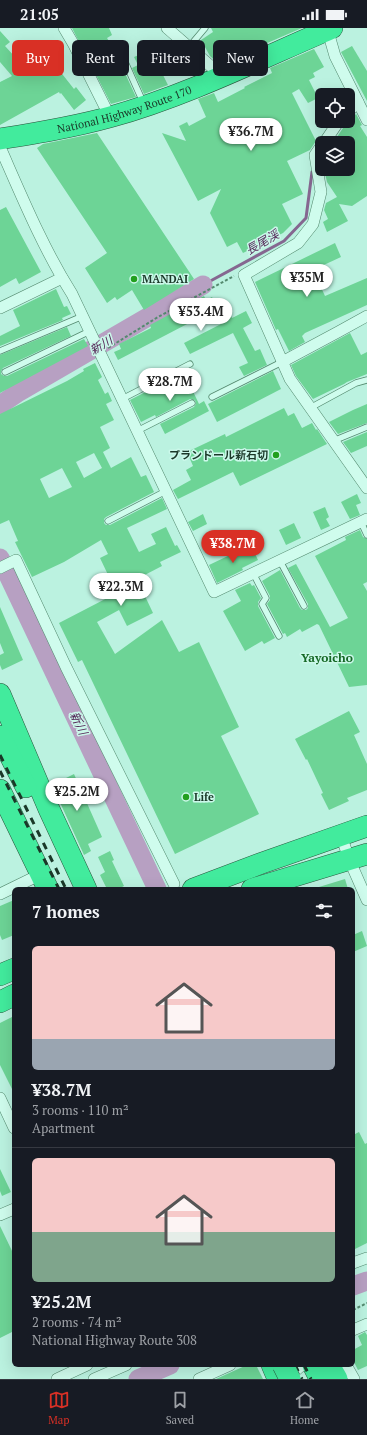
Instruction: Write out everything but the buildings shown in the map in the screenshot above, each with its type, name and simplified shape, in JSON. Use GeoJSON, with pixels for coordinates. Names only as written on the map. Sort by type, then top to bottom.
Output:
{"type":"FeatureCollection","features":[{"type":"Feature","properties":{"kind":"highway","name":"National Highway Route 170"},"geometry":{"type":"LineString","coordinates":[[268,56],[329,29]]}},
{"type":"Feature","properties":{"kind":"highway","name":"National Highway Route 170"},"geometry":{"type":"LineString","coordinates":[[0,139],[64,128],[110,117],[164,100],[222,76]]}},
{"type":"Feature","properties":{"kind":"highway"},"geometry":{"type":"LineString","coordinates":[[0,694],[48,807]]}},
{"type":"Feature","properties":{"kind":"highway"},"geometry":{"type":"LineString","coordinates":[[0,711],[48,807],[85,887]]}},
{"type":"Feature","properties":{"kind":"highway"},"geometry":{"type":"LineString","coordinates":[[0,736],[76,887]]}},
{"type":"Feature","properties":{"kind":"highway"},"geometry":{"type":"LineString","coordinates":[[0,790],[39,885]]}},
{"type":"Feature","properties":{"kind":"highway"},"geometry":{"type":"LineString","coordinates":[[2,819],[39,885]]}},
{"type":"Feature","properties":{"kind":"highway"},"geometry":{"type":"LineString","coordinates":[[184,887],[262,863],[367,826]]}},
{"type":"Feature","properties":{"kind":"highway"},"geometry":{"type":"LineString","coordinates":[[258,887],[358,856]]}},
{"type":"Feature","properties":{"kind":"highway"},"geometry":{"type":"LineString","coordinates":[[0,975],[12,970]]}},
{"type":"Feature","properties":{"kind":"highway"},"geometry":{"type":"LineString","coordinates":[[0,1002],[12,996]]}},
{"type":"Feature","properties":{"kind":"highway"},"geometry":{"type":"LineString","coordinates":[[273,1367],[279,1379]]}},
{"type":"Feature","properties":{"kind":"highway"},"geometry":{"type":"LineString","coordinates":[[284,1367],[290,1379]]}},
{"type":"Feature","properties":{"kind":"highway"},"geometry":{"type":"LineString","coordinates":[[314,1367],[320,1379]]}},
{"type":"Feature","properties":{"kind":"highway"},"geometry":{"type":"LineString","coordinates":[[329,1367],[336,1379]]}},
{"type":"Feature","properties":{"kind":"street"},"geometry":{"type":"LineString","coordinates":[[64,28],[110,117]]}},
{"type":"Feature","properties":{"kind":"street"},"geometry":{"type":"LineString","coordinates":[[167,28],[180,40]]}},
{"type":"Feature","properties":{"kind":"street"},"geometry":{"type":"LineString","coordinates":[[329,29],[335,56],[367,120]]}},
{"type":"Feature","properties":{"kind":"street"},"geometry":{"type":"LineString","coordinates":[[205,62],[213,68]]}},
{"type":"Feature","properties":{"kind":"street"},"geometry":{"type":"LineString","coordinates":[[355,105],[358,102]]}},
{"type":"Feature","properties":{"kind":"street"},"geometry":{"type":"LineString","coordinates":[[0,147],[30,214],[83,316],[214,592],[364,520]]}},
{"type":"Feature","properties":{"kind":"street"},"geometry":{"type":"LineString","coordinates":[[318,176],[321,192],[313,224],[298,244],[244,275],[290,379],[367,488]]}},
{"type":"Feature","properties":{"kind":"street"},"geometry":{"type":"LineString","coordinates":[[0,308],[62,278]]}},
{"type":"Feature","properties":{"kind":"street"},"geometry":{"type":"LineString","coordinates":[[282,362],[367,316]]}},
{"type":"Feature","properties":{"kind":"street"},"geometry":{"type":"LineString","coordinates":[[0,568],[16,560],[70,674],[184,887]]}},
{"type":"Feature","properties":{"kind":"street"},"geometry":{"type":"LineString","coordinates":[[340,835],[358,856],[367,900]]}},
{"type":"Feature","properties":{"kind":"street"},"geometry":{"type":"LineString","coordinates":[[0,894],[12,891]]}},
{"type":"Feature","properties":{"kind":"street"},"geometry":{"type":"LineString","coordinates":[[0,1098],[12,1124]]}},
{"type":"Feature","properties":{"kind":"street"},"geometry":{"type":"LineString","coordinates":[[0,1215],[12,1210]]}},
{"type":"Feature","properties":{"kind":"street"},"geometry":{"type":"LineString","coordinates":[[355,1262],[367,1258]]}},
{"type":"Feature","properties":{"kind":"street"},"geometry":{"type":"LineString","coordinates":[[355,1329],[367,1324]]}},
{"type":"Feature","properties":{"kind":"street"},"geometry":{"type":"LineString","coordinates":[[57,1379],[83,1367]]}},
{"type":"Feature","properties":{"kind":"street"},"geometry":{"type":"LineString","coordinates":[[94,1379],[121,1367]]}},
{"type":"Feature","properties":{"kind":"street"},"geometry":{"type":"LineString","coordinates":[[199,1379],[226,1367]]}},
{"type":"Feature","properties":{"kind":"street"},"geometry":{"type":"LineString","coordinates":[[285,1379],[300,1367]]}},
{"type":"Feature","properties":{"kind":"street"},"geometry":{"type":"LineString","coordinates":[[347,1367],[354,1379]]}},
{"type":"Feature","properties":{"kind":"lane"},"geometry":{"type":"LineString","coordinates":[[195,40],[205,28]]}},
{"type":"Feature","properties":{"kind":"lane"},"geometry":{"type":"LineString","coordinates":[[129,71],[144,106]]}},
{"type":"Feature","properties":{"kind":"lane"},"geometry":{"type":"LineString","coordinates":[[0,350],[83,316]]}},
{"type":"Feature","properties":{"kind":"lane"},"geometry":{"type":"LineString","coordinates":[[5,372],[90,331]]}},
{"type":"Feature","properties":{"kind":"lane"},"geometry":{"type":"LineString","coordinates":[[212,397],[282,362]]}},
{"type":"Feature","properties":{"kind":"lane"},"geometry":{"type":"LineString","coordinates":[[122,399],[190,364]]}},
{"type":"Feature","properties":{"kind":"lane"},"geometry":{"type":"LineString","coordinates":[[310,408],[356,384],[367,380]]}},
{"type":"Feature","properties":{"kind":"lane"},"geometry":{"type":"LineString","coordinates":[[137,431],[192,403]]}},
{"type":"Feature","properties":{"kind":"lane"},"geometry":{"type":"LineString","coordinates":[[333,441],[367,427]]}},
{"type":"Feature","properties":{"kind":"lane"},"geometry":{"type":"LineString","coordinates":[[108,521],[166,491]]}},
{"type":"Feature","properties":{"kind":"lane"},"geometry":{"type":"LineString","coordinates":[[364,520],[367,535]]}},
{"type":"Feature","properties":{"kind":"lane"},"geometry":{"type":"LineString","coordinates":[[280,560],[304,606]]}},
{"type":"Feature","properties":{"kind":"lane"},"geometry":{"type":"LineString","coordinates":[[253,573],[266,598],[262,604],[279,636]]}},
{"type":"Feature","properties":{"kind":"path"},"geometry":{"type":"LineString","coordinates":[[100,353],[132,332],[190,299],[241,272],[244,275]]}},
{"type":"Feature","properties":{"kind":"path"},"geometry":{"type":"LineString","coordinates":[[355,1309],[367,1304]]}},
{"type":"Feature","properties":{"kind":"waterway","name":"長尾渓"},"geometry":{"type":"LineString","coordinates":[[203,285],[284,241],[306,218],[312,172]]}},
{"type":"Feature","properties":{"kind":"waterway","name":"新川"},"geometry":{"type":"LineString","coordinates":[[0,405],[19,392],[203,285]]}},
{"type":"Feature","properties":{"kind":"waterway","name":"新川"},"geometry":{"type":"LineString","coordinates":[[0,558],[156,887]]}},
{"type":"Feature","properties":{"kind":"waterway"},"geometry":{"type":"LineString","coordinates":[[355,1285],[367,1281]]}},
{"type":"Feature","properties":{"kind":"waterway"},"geometry":{"type":"LineString","coordinates":[[138,1379],[165,1367]]}},
{"type":"Feature","properties":{"kind":"railway"},"geometry":{"type":"LineString","coordinates":[[0,755],[65,887]]}},
{"type":"Feature","properties":{"kind":"railway"},"geometry":{"type":"LineString","coordinates":[[0,771],[58,887]]}},
{"type":"Feature","properties":{"kind":"railway"},"geometry":{"type":"LineString","coordinates":[[296,1367],[302,1379]]}},
{"type":"Feature","properties":{"kind":"railway"},"geometry":{"type":"LineString","coordinates":[[305,1367],[311,1379]]}},
{"type":"Feature","properties":{"kind":"place","name":"MANDAI"},"geometry":{"type":"Point","coordinates":[134,279]}},
{"type":"Feature","properties":{"kind":"place","name":"プランドール新石切"},"geometry":{"type":"Point","coordinates":[276,455]}},
{"type":"Feature","properties":{"kind":"place","name":"Life"},"geometry":{"type":"Point","coordinates":[186,797]}},
{"type":"Feature","properties":{"kind":"district","name":"Yayoicho"},"geometry":{"type":"Point","coordinates":[327,657]}}]}
